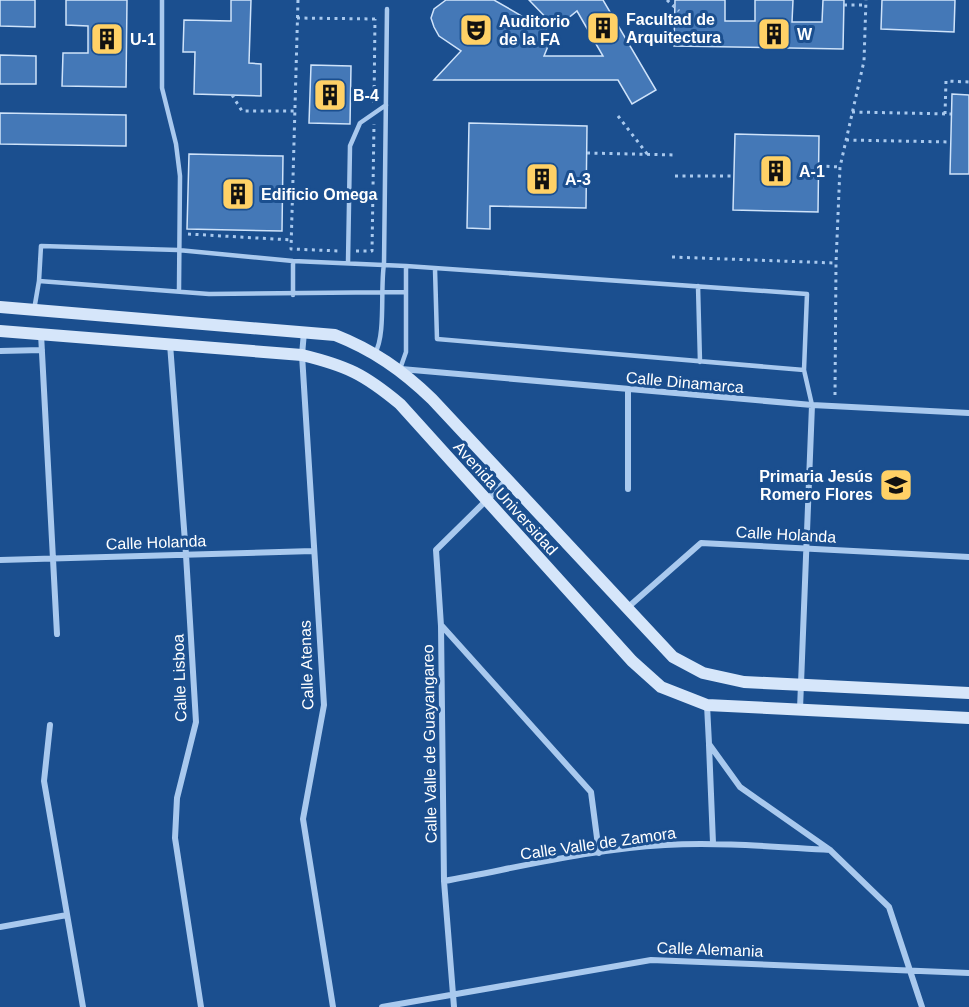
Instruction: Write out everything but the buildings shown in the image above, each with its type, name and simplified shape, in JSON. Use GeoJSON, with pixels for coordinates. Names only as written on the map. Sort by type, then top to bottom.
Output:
{"type":"FeatureCollection","features":[{"type":"Feature","properties":{"kind":"street","name":"Avenida Universidad"},"geometry":{"type":"LineString","coordinates":[[0,308],[335,335],[375,353],[400,369],[432,399],[626,609],[674,657],[703,673],[744,682],[802,687],[969,693]]}},
{"type":"Feature","properties":{"kind":"street","name":"Avenida Universidad"},"geometry":{"type":"LineString","coordinates":[[0,331],[302,355],[335,363],[368,377],[400,404],[484,500],[632,661],[661,687],[707,705],[969,718]]}},
{"type":"Feature","properties":{"kind":"street","name":"Calle Atenas"},"geometry":{"type":"LineString","coordinates":[[304,331],[302,355],[324,705],[303,819],[333,1007]]}},
{"type":"Feature","properties":{"kind":"street"},"geometry":{"type":"LineString","coordinates":[[41,334],[57,634]]}},
{"type":"Feature","properties":{"kind":"street","name":"Calle Lisboa"},"geometry":{"type":"LineString","coordinates":[[170,344],[196,722],[177,798],[175,838],[201,1007]]}},
{"type":"Feature","properties":{"kind":"street"},"geometry":{"type":"LineString","coordinates":[[0,351],[42,350]]}},
{"type":"Feature","properties":{"kind":"street","name":"Calle Dinamarca"},"geometry":{"type":"LineString","coordinates":[[400,369],[628,391],[812,405],[969,413]]}},
{"type":"Feature","properties":{"kind":"street"},"geometry":{"type":"LineString","coordinates":[[628,391],[628,489]]}},
{"type":"Feature","properties":{"kind":"street"},"geometry":{"type":"LineString","coordinates":[[800,710],[812,405]]}},
{"type":"Feature","properties":{"kind":"street","name":"Calle Valle de Guayangareo"},"geometry":{"type":"LineString","coordinates":[[454,1007],[451,997],[444,881],[441,626],[436,550],[507,479]]}},
{"type":"Feature","properties":{"kind":"street","name":"Calle Holanda"},"geometry":{"type":"LineString","coordinates":[[626,609],[701,543],[969,557]]}},
{"type":"Feature","properties":{"kind":"street","name":"Calle Holanda"},"geometry":{"type":"LineString","coordinates":[[0,560],[313,551]]}},
{"type":"Feature","properties":{"kind":"street"},"geometry":{"type":"LineString","coordinates":[[441,626],[591,792],[599,853]]}},
{"type":"Feature","properties":{"kind":"street"},"geometry":{"type":"LineString","coordinates":[[707,705],[713,843]]}},
{"type":"Feature","properties":{"kind":"street"},"geometry":{"type":"LineString","coordinates":[[50,725],[44,781],[83,1007]]}},
{"type":"Feature","properties":{"kind":"street"},"geometry":{"type":"LineString","coordinates":[[708,744],[740,787],[830,850],[889,907],[922,1007]]}},
{"type":"Feature","properties":{"kind":"street","name":"Calle Valle de Zamora"},"geometry":{"type":"LineString","coordinates":[[444,881],[599,853],[662,845],[713,843],[830,850]]}},
{"type":"Feature","properties":{"kind":"street"},"geometry":{"type":"LineString","coordinates":[[0,927],[67,915]]}},
{"type":"Feature","properties":{"kind":"street","name":"Calle Alemania"},"geometry":{"type":"LineString","coordinates":[[382,1007],[451,997],[651,960],[969,973]]}},
{"type":"Feature","properties":{"kind":"lane"},"geometry":{"type":"LineString","coordinates":[[162,0],[162,88],[176,144],[180,176],[179,290]]}},
{"type":"Feature","properties":{"kind":"lane"},"geometry":{"type":"LineString","coordinates":[[375,353],[381,343],[381,292],[384,264],[387,9]]}},
{"type":"Feature","properties":{"kind":"lane"},"geometry":{"type":"LineString","coordinates":[[348,263],[350,146],[360,123],[374,111],[386,105]]}},
{"type":"Feature","properties":{"kind":"lane"},"geometry":{"type":"LineString","coordinates":[[34,309],[39,280],[40,246],[178,250],[293,261],[384,264],[807,294],[804,370],[812,405]]}},
{"type":"Feature","properties":{"kind":"lane"},"geometry":{"type":"LineString","coordinates":[[293,261],[293,295]]}},
{"type":"Feature","properties":{"kind":"lane"},"geometry":{"type":"LineString","coordinates":[[400,369],[406,352],[406,266]]}},
{"type":"Feature","properties":{"kind":"lane"},"geometry":{"type":"LineString","coordinates":[[435,269],[437,339],[804,370]]}},
{"type":"Feature","properties":{"kind":"lane"},"geometry":{"type":"LineString","coordinates":[[39,280],[293,295],[406,292]]}},
{"type":"Feature","properties":{"kind":"lane"},"geometry":{"type":"LineString","coordinates":[[699,286],[700,362]]}},
{"type":"Feature","properties":{"kind":"path"},"geometry":{"type":"LineString","coordinates":[[297,0],[291,249],[372,251],[375,19]]}},
{"type":"Feature","properties":{"kind":"path"},"geometry":{"type":"LineString","coordinates":[[667,0],[679,11]]}},
{"type":"Feature","properties":{"kind":"path"},"geometry":{"type":"LineString","coordinates":[[808,394],[835,397],[836,263],[840,167],[864,61],[866,0]]}},
{"type":"Feature","properties":{"kind":"path"},"geometry":{"type":"LineString","coordinates":[[844,4],[866,5]]}},
{"type":"Feature","properties":{"kind":"path"},"geometry":{"type":"LineString","coordinates":[[297,18],[387,19]]}},
{"type":"Feature","properties":{"kind":"path"},"geometry":{"type":"LineString","coordinates":[[945,114],[946,81],[969,82]]}},
{"type":"Feature","properties":{"kind":"path"},"geometry":{"type":"LineString","coordinates":[[232,95],[242,111],[295,111]]}},
{"type":"Feature","properties":{"kind":"path"},"geometry":{"type":"LineString","coordinates":[[852,112],[951,114]]}},
{"type":"Feature","properties":{"kind":"path"},"geometry":{"type":"LineString","coordinates":[[618,116],[648,155]]}},
{"type":"Feature","properties":{"kind":"path"},"geometry":{"type":"LineString","coordinates":[[846,140],[951,142]]}},
{"type":"Feature","properties":{"kind":"path"},"geometry":{"type":"LineString","coordinates":[[586,153],[675,155]]}},
{"type":"Feature","properties":{"kind":"path"},"geometry":{"type":"LineString","coordinates":[[819,166],[840,167]]}},
{"type":"Feature","properties":{"kind":"path"},"geometry":{"type":"LineString","coordinates":[[675,176],[734,176]]}},
{"type":"Feature","properties":{"kind":"path"},"geometry":{"type":"LineString","coordinates":[[178,234],[291,240]]}},
{"type":"Feature","properties":{"kind":"path"},"geometry":{"type":"LineString","coordinates":[[672,257],[836,263]]}},
{"type":"Feature","properties":{"kind":"place","name":"Facultad de Arquitectura"},"geometry":{"type":"Point","coordinates":[603,28]}},
{"type":"Feature","properties":{"kind":"place","name":"Auditorio de la FA"},"geometry":{"type":"Point","coordinates":[476,30]}},
{"type":"Feature","properties":{"kind":"place","name":"W"},"geometry":{"type":"Point","coordinates":[774,34]}},
{"type":"Feature","properties":{"kind":"place","name":"U-1"},"geometry":{"type":"Point","coordinates":[107,39]}},
{"type":"Feature","properties":{"kind":"place","name":"B-4"},"geometry":{"type":"Point","coordinates":[330,95]}},
{"type":"Feature","properties":{"kind":"place","name":"A-1"},"geometry":{"type":"Point","coordinates":[776,171]}},
{"type":"Feature","properties":{"kind":"place","name":"A-3"},"geometry":{"type":"Point","coordinates":[542,179]}},
{"type":"Feature","properties":{"kind":"place","name":"Edificio Omega"},"geometry":{"type":"Point","coordinates":[238,194]}},
{"type":"Feature","properties":{"kind":"place","name":"Primaria Jesús Romero Flores"},"geometry":{"type":"Point","coordinates":[896,485]}}]}
